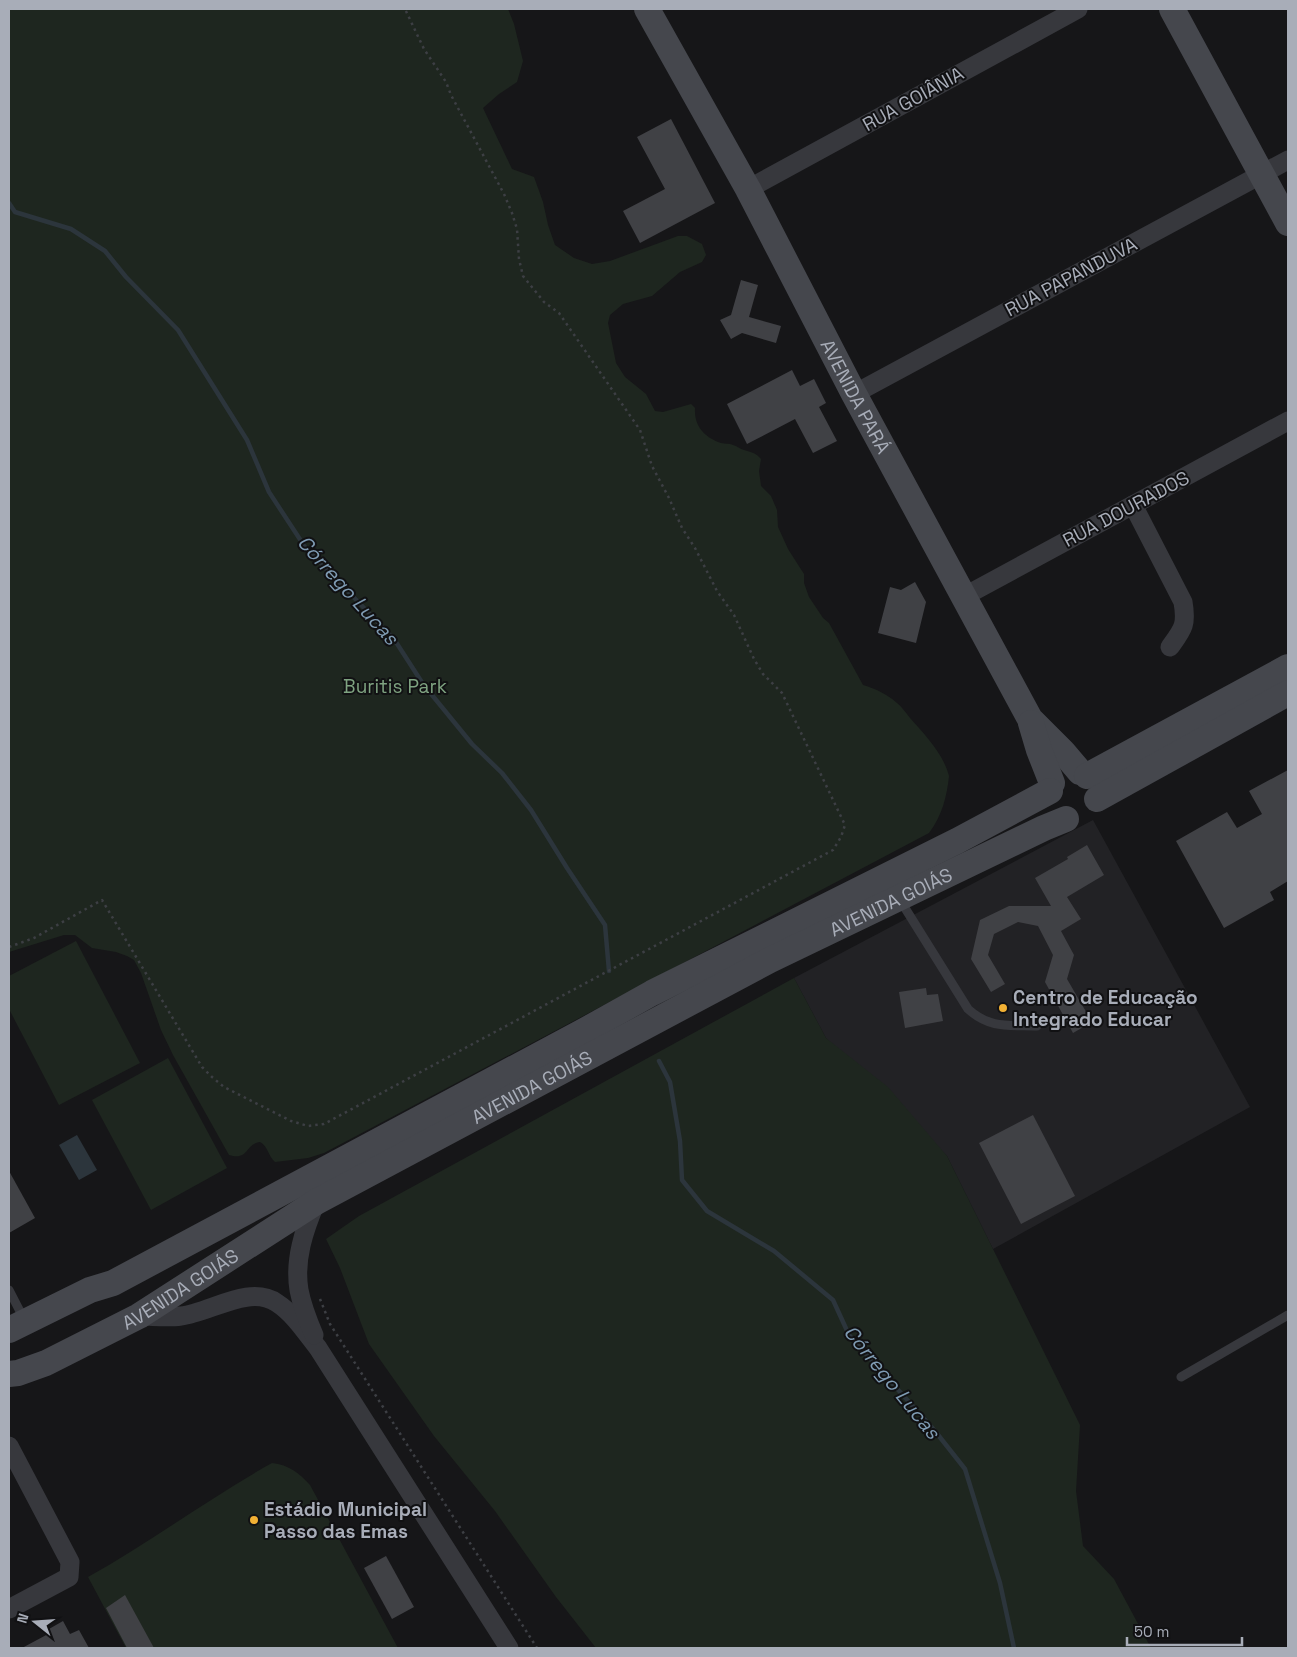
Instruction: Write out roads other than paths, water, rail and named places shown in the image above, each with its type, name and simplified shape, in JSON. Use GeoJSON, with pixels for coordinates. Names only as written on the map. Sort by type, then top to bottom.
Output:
{"type":"FeatureCollection","features":[{"type":"Feature","properties":{"kind":"main road","name":"AVENIDA PARÁ"},"geometry":{"type":"LineString","coordinates":[[647,9],[748,189],[854,394],[1030,720],[1083,774]]}},
{"type":"Feature","properties":{"kind":"main road"},"geometry":{"type":"LineString","coordinates":[[1172,9],[1288,223]]}},
{"type":"Feature","properties":{"kind":"main road"},"geometry":{"type":"LineString","coordinates":[[1051,787],[1065,773],[1083,774],[1288,667]]}},
{"type":"Feature","properties":{"kind":"main road"},"geometry":{"type":"LineString","coordinates":[[1097,799],[1288,693]]}},
{"type":"Feature","properties":{"kind":"main road"},"geometry":{"type":"LineString","coordinates":[[1030,720],[1051,787],[1050,798],[1055,811],[1066,819],[1075,820],[1082,818],[1090,814],[1095,807],[1097,799],[1096,786],[1083,774]]}},
{"type":"Feature","properties":{"kind":"main road","name":"AVENIDA GOIÁS"},"geometry":{"type":"LineString","coordinates":[[17,1326],[90,1290],[113,1283],[652,993],[957,842],[1051,787]]}},
{"type":"Feature","properties":{"kind":"main road","name":"AVENIDA GOIÁS"},"geometry":{"type":"LineString","coordinates":[[10,1375],[46,1363],[132,1319],[316,1202],[770,960],[1066,819]]}},
{"type":"Feature","properties":{"kind":"main road"},"geometry":{"type":"LineString","coordinates":[[113,1283],[123,1297],[126,1314],[132,1319]]}},
{"type":"Feature","properties":{"kind":"street","name":"RUA GOIÂNIA"},"geometry":{"type":"LineString","coordinates":[[748,189],[1078,9]]}},
{"type":"Feature","properties":{"kind":"street","name":"RUA PAPANDUVA"},"geometry":{"type":"LineString","coordinates":[[854,394],[1288,160]]}},
{"type":"Feature","properties":{"kind":"street","name":"RUA DOURADOS"},"geometry":{"type":"LineString","coordinates":[[963,597],[1288,421]]}},
{"type":"Feature","properties":{"kind":"street"},"geometry":{"type":"LineString","coordinates":[[1133,505],[1183,602],[1185,614],[1184,628],[1170,647]]}},
{"type":"Feature","properties":{"kind":"street"},"geometry":{"type":"LineString","coordinates":[[316,1202],[301,1244],[298,1266],[299,1290],[318,1348]]}},
{"type":"Feature","properties":{"kind":"street"},"geometry":{"type":"LineString","coordinates":[[132,1319],[182,1316],[225,1302],[253,1297],[266,1297],[277,1302],[318,1348],[509,1648]]}},
{"type":"Feature","properties":{"kind":"street"},"geometry":{"type":"LineString","coordinates":[[9,1446],[70,1562],[71,1571],[69,1577],[9,1609]]}},
{"type":"Feature","properties":{"kind":"lane"},"geometry":{"type":"LineString","coordinates":[[898,898],[968,1009],[978,1019],[992,1024],[1037,1026]]}},
{"type":"Feature","properties":{"kind":"lane"},"geometry":{"type":"LineString","coordinates":[[9,1290],[17,1326]]}},
{"type":"Feature","properties":{"kind":"lane"},"geometry":{"type":"LineString","coordinates":[[1181,1377],[1288,1314]]}},
{"type":"Feature","properties":{"kind":"waterway","name":"Córrego Lucas"},"geometry":{"type":"LineString","coordinates":[[9,203],[15,212],[71,229],[105,251],[126,277],[178,330],[247,440],[269,492],[305,547],[394,639],[423,684],[472,744],[502,773],[531,810],[605,925],[609,971]]}},
{"type":"Feature","properties":{"kind":"waterway","name":"Córrego Lucas"},"geometry":{"type":"LineString","coordinates":[[659,1061],[670,1082],[680,1141],[682,1180],[707,1211],[774,1251],[833,1300],[849,1335],[935,1431],[965,1469],[1000,1583],[1014,1648]]}},
{"type":"Feature","properties":{"kind":"place","name":"Centro de Educação Integrado Educar"},"geometry":{"type":"Point","coordinates":[1003,1008]}},
{"type":"Feature","properties":{"kind":"place","name":"Estádio Municipal Passo das Emas"},"geometry":{"type":"Point","coordinates":[254,1520]}},
{"type":"Feature","properties":{"kind":"park label","name":"Buritis Park"},"geometry":{"type":"Point","coordinates":[395,686]}}]}
